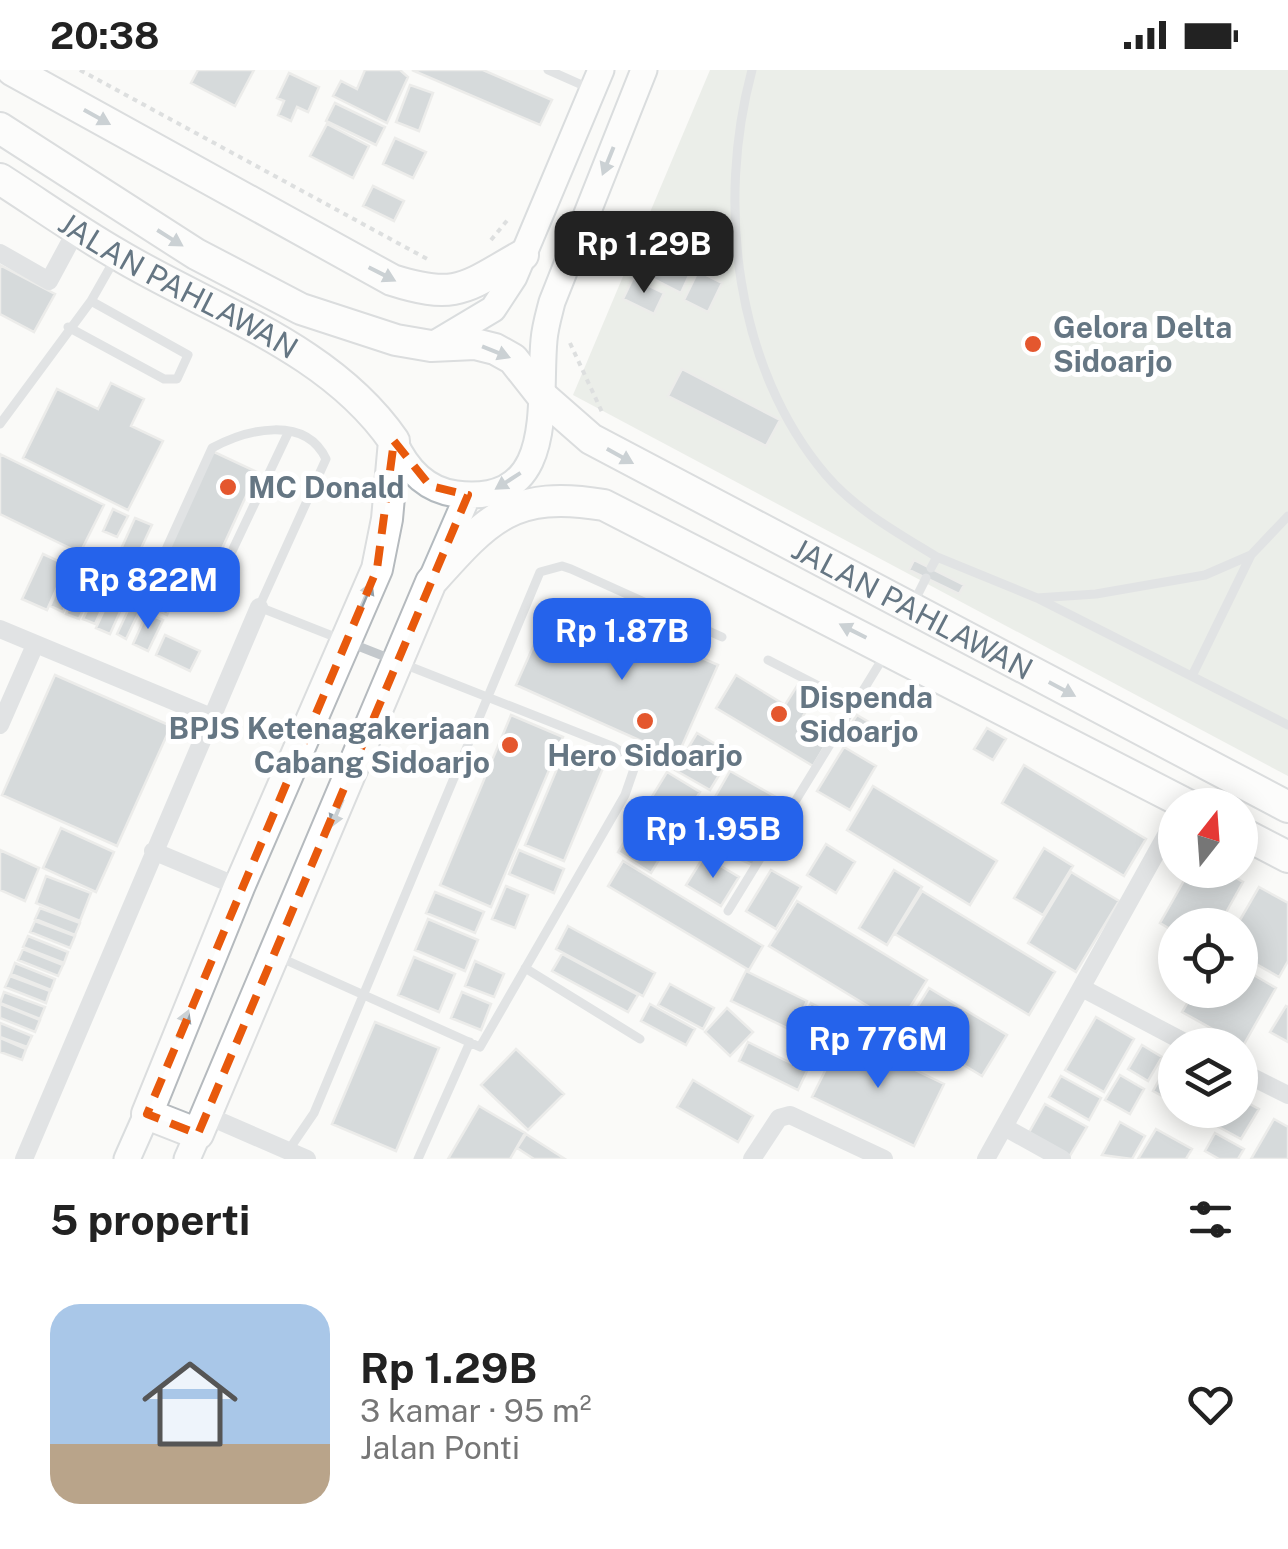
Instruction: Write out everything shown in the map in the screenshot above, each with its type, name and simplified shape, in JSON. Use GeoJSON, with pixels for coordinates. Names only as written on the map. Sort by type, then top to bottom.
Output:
{"type":"FeatureCollection","features":[{"type":"Feature","properties":{"kind":"main road"},"geometry":{"type":"LineString","coordinates":[[12,70],[392,280],[434,293],[466,287],[523,256]]}},
{"type":"Feature","properties":{"kind":"main road"},"geometry":{"type":"LineString","coordinates":[[147,1114],[198,1136],[468,495],[502,487],[527,467],[541,438],[544,338],[552,302],[644,70]]}},
{"type":"Feature","properties":{"kind":"main road"},"geometry":{"type":"LineString","coordinates":[[431,346],[493,308],[523,256],[597,80]]}},
{"type":"Feature","properties":{"kind":"main road","name":"JALAN PAHLAWAN"},"geometry":{"type":"LineString","coordinates":[[0,128],[196,254],[301,309],[431,346],[474,344],[495,348],[528,373],[543,397],[567,422],[626,459],[1288,808]]}},
{"type":"Feature","properties":{"kind":"main road","name":"JALAN PAHLAWAN"},"geometry":{"type":"LineString","coordinates":[[0,179],[117,254],[311,360],[362,398],[394,441],[402,459],[430,486],[468,495]]}},
{"type":"Feature","properties":{"kind":"main road"},"geometry":{"type":"LineString","coordinates":[[127,1159],[238,887],[377,569],[388,520],[394,441]]}},
{"type":"Feature","properties":{"kind":"main road","name":"JALAN PAHLAWAN"},"geometry":{"type":"LineString","coordinates":[[431,582],[497,517],[548,498],[604,505],[889,649],[1158,795]]}},
{"type":"Feature","properties":{"kind":"main road"},"geometry":{"type":"LineString","coordinates":[[1258,841],[1288,857]]}},
{"type":"Feature","properties":{"kind":"street"},"geometry":{"type":"LineString","coordinates":[[0,253],[49,281],[78,229]]}},
{"type":"Feature","properties":{"kind":"street"},"geometry":{"type":"LineString","coordinates":[[24,1159],[207,721],[259,607]]}},
{"type":"Feature","properties":{"kind":"street"},"geometry":{"type":"LineString","coordinates":[[0,629],[32,650],[207,721]]}},
{"type":"Feature","properties":{"kind":"street"},"geometry":{"type":"LineString","coordinates":[[0,725],[32,650]]}},
{"type":"Feature","properties":{"kind":"street"},"geometry":{"type":"LineString","coordinates":[[154,851],[238,887]]}},
{"type":"Feature","properties":{"kind":"street"},"geometry":{"type":"LineString","coordinates":[[986,1159],[1158,851]]}},
{"type":"Feature","properties":{"kind":"street"},"geometry":{"type":"LineString","coordinates":[[1082,988],[1158,1028]]}},
{"type":"Feature","properties":{"kind":"street"},"geometry":{"type":"LineString","coordinates":[[1258,1079],[1288,1095]]}},
{"type":"Feature","properties":{"kind":"street"},"geometry":{"type":"LineString","coordinates":[[752,1159],[779,1118],[790,1116],[884,1159]]}},
{"type":"Feature","properties":{"kind":"street"},"geometry":{"type":"LineString","coordinates":[[1006,1128],[1062,1159]]}},
{"type":"Feature","properties":{"kind":"street"},"geometry":{"type":"LineString","coordinates":[[198,1136],[308,1159]]}},
{"type":"Feature","properties":{"kind":"lane"},"geometry":{"type":"LineString","coordinates":[[548,70],[597,80]]}},
{"type":"Feature","properties":{"kind":"lane"},"geometry":{"type":"LineString","coordinates":[[739,70],[751,72],[740,143],[738,277],[762,370],[790,424],[826,475],[858,506],[936,556],[1036,598],[1288,724]]}},
{"type":"Feature","properties":{"kind":"lane"},"geometry":{"type":"LineString","coordinates":[[0,424],[91,300],[117,254]]}},
{"type":"Feature","properties":{"kind":"lane"},"geometry":{"type":"LineString","coordinates":[[68,327],[164,379],[176,379],[188,355],[91,300]]}},
{"type":"Feature","properties":{"kind":"lane"},"geometry":{"type":"LineString","coordinates":[[276,956],[480,1046],[625,794],[634,769],[628,756],[614,747],[259,607],[326,458],[319,444],[289,431],[258,430],[212,448],[163,556],[165,572],[173,582],[206,590],[216,585],[289,431]]}},
{"type":"Feature","properties":{"kind":"lane"},"geometry":{"type":"LineString","coordinates":[[1192,676],[1250,555],[1288,516]]}},
{"type":"Feature","properties":{"kind":"lane"},"geometry":{"type":"LineString","coordinates":[[1036,598],[1096,594],[1204,575],[1250,555]]}},
{"type":"Feature","properties":{"kind":"lane"},"geometry":{"type":"LineString","coordinates":[[911,609],[936,556]]}},
{"type":"Feature","properties":{"kind":"lane"},"geometry":{"type":"LineString","coordinates":[[286,1155],[314,1113],[360,996],[489,698],[534,581],[551,568],[571,569],[722,637]]}},
{"type":"Feature","properties":{"kind":"lane"},"geometry":{"type":"LineString","coordinates":[[728,911],[889,649]]}},
{"type":"Feature","properties":{"kind":"lane"},"geometry":{"type":"LineString","coordinates":[[768,660],[846,700],[858,700]]}},
{"type":"Feature","properties":{"kind":"lane"},"geometry":{"type":"LineString","coordinates":[[525,968],[640,1038]]}},
{"type":"Feature","properties":{"kind":"lane"},"geometry":{"type":"LineString","coordinates":[[418,1159],[470,1042]]}},
{"type":"Feature","properties":{"kind":"path"},"geometry":{"type":"LineString","coordinates":[[80,70],[411,252],[446,264]]}},
{"type":"Feature","properties":{"kind":"path"},"geometry":{"type":"LineString","coordinates":[[482,248],[510,218],[518,200]]}},
{"type":"Feature","properties":{"kind":"highlighted area"},"geometry":{"type":"Polygon","coordinates":[[[394,441],[430,486],[468,495],[198,1134],[147,1114],[377,569],[394,441]]]}},
{"type":"Feature","properties":{"kind":"shaded area","name":"Gelora Delta Sidoarjo"},"geometry":{"type":"Polygon","coordinates":[[[710,70],[1288,70],[1288,776],[573,395],[710,70]]]}},
{"type":"Feature","properties":{"kind":"building"},"geometry":{"type":"Polygon","coordinates":[[[198,70],[254,70],[235,106],[191,83],[198,70]]]}},
{"type":"Feature","properties":{"kind":"building"},"geometry":{"type":"Polygon","coordinates":[[[365,70],[400,70],[408,77],[387,123],[333,96],[341,81],[357,89],[365,70]]]}},
{"type":"Feature","properties":{"kind":"building"},"geometry":{"type":"Polygon","coordinates":[[[412,70],[483,70],[552,100],[540,125],[412,70]]]}},
{"type":"Feature","properties":{"kind":"building"},"geometry":{"type":"Polygon","coordinates":[[[289,73],[319,87],[308,112],[297,107],[291,121],[278,115],[284,101],[277,98],[289,73]]]}},
{"type":"Feature","properties":{"kind":"building"},"geometry":{"type":"Polygon","coordinates":[[[410,85],[433,93],[419,131],[396,122],[410,85]]]}},
{"type":"Feature","properties":{"kind":"building"},"geometry":{"type":"Polygon","coordinates":[[[335,103],[385,127],[376,145],[326,121],[335,103]]]}},
{"type":"Feature","properties":{"kind":"building"},"geometry":{"type":"Polygon","coordinates":[[[327,124],[369,146],[353,178],[310,156],[327,124]]]}},
{"type":"Feature","properties":{"kind":"building"},"geometry":{"type":"Polygon","coordinates":[[[395,138],[426,152],[413,178],[383,164],[395,138]]]}},
{"type":"Feature","properties":{"kind":"building"},"geometry":{"type":"Polygon","coordinates":[[[373,186],[404,201],[394,221],[363,206],[373,186]]]}},
{"type":"Feature","properties":{"kind":"building"},"geometry":{"type":"Polygon","coordinates":[[[652,249],[692,269],[681,293],[640,272],[652,249]]]}},
{"type":"Feature","properties":{"kind":"building"},"geometry":{"type":"Polygon","coordinates":[[[0,265],[55,294],[34,332],[0,314],[0,265]]]}},
{"type":"Feature","properties":{"kind":"building"},"geometry":{"type":"Polygon","coordinates":[[[698,271],[722,283],[708,312],[684,300],[698,271]]]}},
{"type":"Feature","properties":{"kind":"building"},"geometry":{"type":"Polygon","coordinates":[[[633,278],[664,293],[654,314],[623,299],[633,278]]]}},
{"type":"Feature","properties":{"kind":"building"},"geometry":{"type":"Polygon","coordinates":[[[682,369],[780,420],[766,446],[668,396],[682,369]]]}},
{"type":"Feature","properties":{"kind":"building"},"geometry":{"type":"Polygon","coordinates":[[[111,383],[144,399],[131,426],[163,441],[128,510],[23,458],[57,389],[98,409],[111,383]]]}},
{"type":"Feature","properties":{"kind":"building"},"geometry":{"type":"Polygon","coordinates":[[[212,451],[257,472],[210,575],[164,553],[212,451]]]}},
{"type":"Feature","properties":{"kind":"building"},"geometry":{"type":"Polygon","coordinates":[[[0,454],[104,505],[80,553],[0,514],[0,454]]]}},
{"type":"Feature","properties":{"kind":"building"},"geometry":{"type":"Polygon","coordinates":[[[113,509],[128,516],[117,537],[103,531],[113,509]]]}},
{"type":"Feature","properties":{"kind":"building"},"geometry":{"type":"Polygon","coordinates":[[[135,518],[152,525],[137,557],[121,549],[135,518]]]}},
{"type":"Feature","properties":{"kind":"building"},"geometry":{"type":"Polygon","coordinates":[[[43,554],[67,565],[47,610],[22,599],[43,554]]]}},
{"type":"Feature","properties":{"kind":"building"},"geometry":{"type":"Polygon","coordinates":[[[77,558],[116,576],[110,590],[71,572],[77,558]]]}},
{"type":"Feature","properties":{"kind":"building"},"geometry":{"type":"Polygon","coordinates":[[[914,560],[964,585],[959,594],[909,570],[914,560]]]}},
{"type":"Feature","properties":{"kind":"building"},"geometry":{"type":"Polygon","coordinates":[[[64,575],[77,581],[63,612],[50,606],[64,575]]]}},
{"type":"Feature","properties":{"kind":"building"},"geometry":{"type":"Polygon","coordinates":[[[81,583],[93,588],[79,619],[66,614],[81,583]]]}},
{"type":"Feature","properties":{"kind":"building"},"geometry":{"type":"Polygon","coordinates":[[[153,587],[175,597],[167,615],[145,604],[153,587]]]}},
{"type":"Feature","properties":{"kind":"building"},"geometry":{"type":"Polygon","coordinates":[[[97,590],[108,595],[95,624],[83,619],[97,590]]]}},
{"type":"Feature","properties":{"kind":"building"},"geometry":{"type":"Polygon","coordinates":[[[110,597],[124,603],[110,634],[96,628],[110,597]]]}},
{"type":"Feature","properties":{"kind":"building"},"geometry":{"type":"Polygon","coordinates":[[[130,606],[140,610],[126,639],[117,634],[130,606]]]}},
{"type":"Feature","properties":{"kind":"building"},"geometry":{"type":"Polygon","coordinates":[[[147,613],[163,620],[148,651],[133,644],[147,613]]]}},
{"type":"Feature","properties":{"kind":"building","name":"Hero Sidoarjo"},"geometry":{"type":"Polygon","coordinates":[[[545,620],[613,651],[625,624],[718,665],[677,757],[516,685],[545,620]]]}},
{"type":"Feature","properties":{"kind":"building"},"geometry":{"type":"Polygon","coordinates":[[[165,635],[200,651],[190,671],[156,655],[165,635]]]}},
{"type":"Feature","properties":{"kind":"building"},"geometry":{"type":"Polygon","coordinates":[[[55,675],[171,726],[117,846],[2,795],[55,675]]]}},
{"type":"Feature","properties":{"kind":"building"},"geometry":{"type":"Polygon","coordinates":[[[736,675],[785,705],[797,686],[815,697],[803,716],[832,734],[813,766],[716,708],[736,675]]]}},
{"type":"Feature","properties":{"kind":"building"},"geometry":{"type":"Polygon","coordinates":[[[511,715],[563,737],[491,907],[440,885],[511,715]]]}},
{"type":"Feature","properties":{"kind":"building"},"geometry":{"type":"Polygon","coordinates":[[[857,715],[879,728],[870,744],[847,730],[857,715]]]}},
{"type":"Feature","properties":{"kind":"building"},"geometry":{"type":"Polygon","coordinates":[[[987,728],[1006,739],[993,760],[974,749],[987,728]]]}},
{"type":"Feature","properties":{"kind":"building"},"geometry":{"type":"Polygon","coordinates":[[[697,733],[732,754],[710,790],[675,770],[697,733]]]}},
{"type":"Feature","properties":{"kind":"building"},"geometry":{"type":"Polygon","coordinates":[[[567,745],[606,761],[564,861],[525,845],[567,745]]]}},
{"type":"Feature","properties":{"kind":"building"},"geometry":{"type":"Polygon","coordinates":[[[844,747],[876,766],[850,810],[817,791],[844,747]]]}},
{"type":"Feature","properties":{"kind":"building"},"geometry":{"type":"Polygon","coordinates":[[[1024,765],[1146,839],[1124,876],[1002,803],[1024,765]]]}},
{"type":"Feature","properties":{"kind":"building"},"geometry":{"type":"Polygon","coordinates":[[[730,771],[790,805],[754,866],[692,837],[730,771]]]}},
{"type":"Feature","properties":{"kind":"building"},"geometry":{"type":"Polygon","coordinates":[[[667,772],[700,792],[651,873],[618,852],[667,772]]]}},
{"type":"Feature","properties":{"kind":"building"},"geometry":{"type":"Polygon","coordinates":[[[873,786],[997,861],[970,905],[847,830],[873,786]]]}},
{"type":"Feature","properties":{"kind":"building"},"geometry":{"type":"Polygon","coordinates":[[[61,828],[114,852],[96,892],[43,868],[61,828]]]}},
{"type":"Feature","properties":{"kind":"building"},"geometry":{"type":"Polygon","coordinates":[[[826,844],[855,862],[836,893],[807,875],[826,844]]]}},
{"type":"Feature","properties":{"kind":"building"},"geometry":{"type":"Polygon","coordinates":[[[1044,848],[1073,866],[1043,915],[1014,898],[1044,848]]]}},
{"type":"Feature","properties":{"kind":"building"},"geometry":{"type":"Polygon","coordinates":[[[0,850],[39,868],[25,901],[0,890],[0,850]]]}},
{"type":"Feature","properties":{"kind":"building"},"geometry":{"type":"Polygon","coordinates":[[[519,850],[564,869],[554,893],[509,874],[519,850]]]}},
{"type":"Feature","properties":{"kind":"building"},"geometry":{"type":"Polygon","coordinates":[[[704,856],[739,877],[721,906],[686,885],[704,856]]]}},
{"type":"Feature","properties":{"kind":"building"},"geometry":{"type":"Polygon","coordinates":[[[623,861],[763,946],[749,970],[608,886],[623,861]]]}},
{"type":"Feature","properties":{"kind":"building"},"geometry":{"type":"Polygon","coordinates":[[[771,870],[801,887],[776,929],[746,911],[771,870]]]}},
{"type":"Feature","properties":{"kind":"building"},"geometry":{"type":"Polygon","coordinates":[[[894,870],[922,887],[887,945],[859,928],[894,870]]]}},
{"type":"Feature","properties":{"kind":"building"},"geometry":{"type":"Polygon","coordinates":[[[1071,872],[1119,901],[1076,972],[1028,943],[1071,872]]]}},
{"type":"Feature","properties":{"kind":"building"},"geometry":{"type":"Polygon","coordinates":[[[46,876],[91,893],[80,921],[36,903],[46,876]]]}},
{"type":"Feature","properties":{"kind":"building"},"geometry":{"type":"Polygon","coordinates":[[[506,886],[528,895],[515,928],[492,919],[506,886]]]}},
{"type":"Feature","properties":{"kind":"building"},"geometry":{"type":"Polygon","coordinates":[[[1259,887],[1288,903],[1288,961],[1279,977],[1258,965],[1258,908],[1247,908],[1259,887]]]}},
{"type":"Feature","properties":{"kind":"building"},"geometry":{"type":"Polygon","coordinates":[[[1180,888],[1240,888],[1228,908],[1168,908],[1180,888]]]}},
{"type":"Feature","properties":{"kind":"building"},"geometry":{"type":"Polygon","coordinates":[[[922,891],[1055,972],[1029,1015],[895,934],[922,891]]]}},
{"type":"Feature","properties":{"kind":"building"},"geometry":{"type":"Polygon","coordinates":[[[435,892],[484,912],[475,933],[426,913],[435,892]]]}},
{"type":"Feature","properties":{"kind":"building"},"geometry":{"type":"Polygon","coordinates":[[[797,901],[927,980],[899,1025],[769,946],[797,901]]]}},
{"type":"Feature","properties":{"kind":"building"},"geometry":{"type":"Polygon","coordinates":[[[40,908],[80,923],[75,935],[35,919],[40,908]]]}},
{"type":"Feature","properties":{"kind":"building"},"geometry":{"type":"Polygon","coordinates":[[[428,919],[478,940],[465,971],[415,950],[428,919]]]}},
{"type":"Feature","properties":{"kind":"building"},"geometry":{"type":"Polygon","coordinates":[[[35,921],[75,936],[70,948],[30,932],[35,921]]]}},
{"type":"Feature","properties":{"kind":"building"},"geometry":{"type":"Polygon","coordinates":[[[568,926],[655,973],[643,996],[556,949],[568,926]]]}},
{"type":"Feature","properties":{"kind":"building"},"geometry":{"type":"Polygon","coordinates":[[[28,936],[68,952],[64,963],[23,947],[28,936]]]}},
{"type":"Feature","properties":{"kind":"building"},"geometry":{"type":"Polygon","coordinates":[[[23,949],[63,965],[58,976],[18,960],[23,949]]]}},
{"type":"Feature","properties":{"kind":"building"},"geometry":{"type":"Polygon","coordinates":[[[562,954],[638,995],[628,1012],[552,971],[562,954]]]}},
{"type":"Feature","properties":{"kind":"building"},"geometry":{"type":"Polygon","coordinates":[[[414,957],[455,974],[439,1012],[398,995],[414,957]]]}},
{"type":"Feature","properties":{"kind":"building"},"geometry":{"type":"Polygon","coordinates":[[[475,961],[504,974],[494,997],[465,986],[475,961]]]}},
{"type":"Feature","properties":{"kind":"building"},"geometry":{"type":"Polygon","coordinates":[[[15,963],[55,979],[51,990],[11,974],[15,963]]]}},
{"type":"Feature","properties":{"kind":"building"},"geometry":{"type":"Polygon","coordinates":[[[746,971],[807,1001],[793,1031],[731,1001],[746,971]]]}},
{"type":"Feature","properties":{"kind":"building"},"geometry":{"type":"Polygon","coordinates":[[[10,976],[50,991],[46,1003],[5,987],[10,976]]]}},
{"type":"Feature","properties":{"kind":"building"},"geometry":{"type":"Polygon","coordinates":[[[1258,978],[1276,988],[1253,1028],[1211,1028],[1182,1012],[1184,1008],[1258,1008],[1258,978]]]}},
{"type":"Feature","properties":{"kind":"building"},"geometry":{"type":"Polygon","coordinates":[[[670,984],[714,1008],[703,1029],[658,1005],[670,984]]]}},
{"type":"Feature","properties":{"kind":"building"},"geometry":{"type":"Polygon","coordinates":[[[929,988],[1007,1035],[982,1076],[904,1029],[929,988]]]}},
{"type":"Feature","properties":{"kind":"building"},"geometry":{"type":"Polygon","coordinates":[[[4,992],[45,1007],[40,1019],[0,1003],[4,992]]]}},
{"type":"Feature","properties":{"kind":"building"},"geometry":{"type":"Polygon","coordinates":[[[462,992],[491,1004],[481,1030],[451,1018],[462,992]]]}},
{"type":"Feature","properties":{"kind":"building"},"geometry":{"type":"Polygon","coordinates":[[[811,1003],[842,1019],[834,1037],[802,1021],[811,1003]]]}},
{"type":"Feature","properties":{"kind":"building"},"geometry":{"type":"Polygon","coordinates":[[[0,1004],[40,1020],[35,1032],[0,1018],[0,1004]]]}},
{"type":"Feature","properties":{"kind":"building"},"geometry":{"type":"Polygon","coordinates":[[[650,1004],[695,1029],[686,1045],[641,1021],[650,1004]]]}},
{"type":"Feature","properties":{"kind":"building"},"geometry":{"type":"Polygon","coordinates":[[[1288,1007],[1288,1042],[1270,1032],[1288,1007]]]}},
{"type":"Feature","properties":{"kind":"building"},"geometry":{"type":"Polygon","coordinates":[[[727,1008],[753,1032],[730,1056],[705,1032],[727,1008]]]}},
{"type":"Feature","properties":{"kind":"building"},"geometry":{"type":"Polygon","coordinates":[[[1096,1017],[1134,1039],[1104,1092],[1065,1070],[1096,1017]]]}},
{"type":"Feature","properties":{"kind":"building"},"geometry":{"type":"Polygon","coordinates":[[[375,1022],[439,1048],[396,1151],[332,1124],[375,1022]]]}},
{"type":"Feature","properties":{"kind":"building"},"geometry":{"type":"Polygon","coordinates":[[[0,1023],[32,1036],[27,1047],[0,1037],[0,1023]]]}},
{"type":"Feature","properties":{"kind":"building"},"geometry":{"type":"Polygon","coordinates":[[[843,1035],[944,1084],[914,1146],[812,1097],[843,1035]]]}},
{"type":"Feature","properties":{"kind":"building"},"geometry":{"type":"Polygon","coordinates":[[[0,1038],[26,1049],[22,1060],[0,1052],[0,1038]]]}},
{"type":"Feature","properties":{"kind":"building"},"geometry":{"type":"Polygon","coordinates":[[[748,1042],[807,1071],[798,1090],[739,1061],[748,1042]]]}},
{"type":"Feature","properties":{"kind":"building"},"geometry":{"type":"Polygon","coordinates":[[[1142,1045],[1158,1055],[1158,1064],[1148,1081],[1128,1069],[1142,1045]]]}},
{"type":"Feature","properties":{"kind":"building"},"geometry":{"type":"Polygon","coordinates":[[[516,1049],[564,1094],[528,1130],[481,1085],[516,1049]]]}},
{"type":"Feature","properties":{"kind":"building"},"geometry":{"type":"Polygon","coordinates":[[[1120,1075],[1144,1089],[1130,1114],[1105,1100],[1120,1075]]]}},
{"type":"Feature","properties":{"kind":"building"},"geometry":{"type":"Polygon","coordinates":[[[1061,1076],[1101,1098],[1089,1120],[1049,1097],[1061,1076]]]}},
{"type":"Feature","properties":{"kind":"building"},"geometry":{"type":"Polygon","coordinates":[[[693,1080],[753,1116],[738,1142],[677,1107],[693,1080]]]}},
{"type":"Feature","properties":{"kind":"building"},"geometry":{"type":"Polygon","coordinates":[[[1045,1104],[1087,1127],[1068,1159],[1027,1136],[1045,1104]]]}},
{"type":"Feature","properties":{"kind":"building"},"geometry":{"type":"Polygon","coordinates":[[[479,1106],[525,1133],[510,1159],[448,1159],[479,1106]]]}},
{"type":"Feature","properties":{"kind":"building"},"geometry":{"type":"Polygon","coordinates":[[[1274,1119],[1288,1127],[1288,1159],[1251,1159],[1274,1119]]]}},
{"type":"Feature","properties":{"kind":"building"},"geometry":{"type":"Polygon","coordinates":[[[1120,1122],[1145,1136],[1132,1159],[1102,1155],[1120,1122]]]}},
{"type":"Feature","properties":{"kind":"building"},"geometry":{"type":"Polygon","coordinates":[[[1221,1128],[1248,1128],[1241,1139],[1221,1128]]]}},
{"type":"Feature","properties":{"kind":"building"},"geometry":{"type":"Polygon","coordinates":[[[1156,1129],[1192,1149],[1186,1159],[1138,1159],[1156,1129]]]}},
{"type":"Feature","properties":{"kind":"building"},"geometry":{"type":"Polygon","coordinates":[[[1215,1133],[1244,1149],[1238,1159],[1219,1159],[1205,1151],[1215,1133]]]}},
{"type":"Feature","properties":{"kind":"building"},"geometry":{"type":"Polygon","coordinates":[[[526,1134],[565,1159],[534,1159],[517,1148],[526,1134]]]}},
{"type":"Feature","properties":{"kind":"place","name":"Gelora Delta Sidoarjo"},"geometry":{"type":"Point","coordinates":[1033,344]}},
{"type":"Feature","properties":{"kind":"place","name":"MC Donald"},"geometry":{"type":"Point","coordinates":[228,487]}},
{"type":"Feature","properties":{"kind":"place","name":"Dispenda Sidoarjo"},"geometry":{"type":"Point","coordinates":[779,714]}},
{"type":"Feature","properties":{"kind":"place","name":"Hero Sidoarjo"},"geometry":{"type":"Point","coordinates":[645,721]}},
{"type":"Feature","properties":{"kind":"place","name":"BPJS Ketenagakerjaan Cabang Sidoarjo"},"geometry":{"type":"Point","coordinates":[510,745]}}]}
